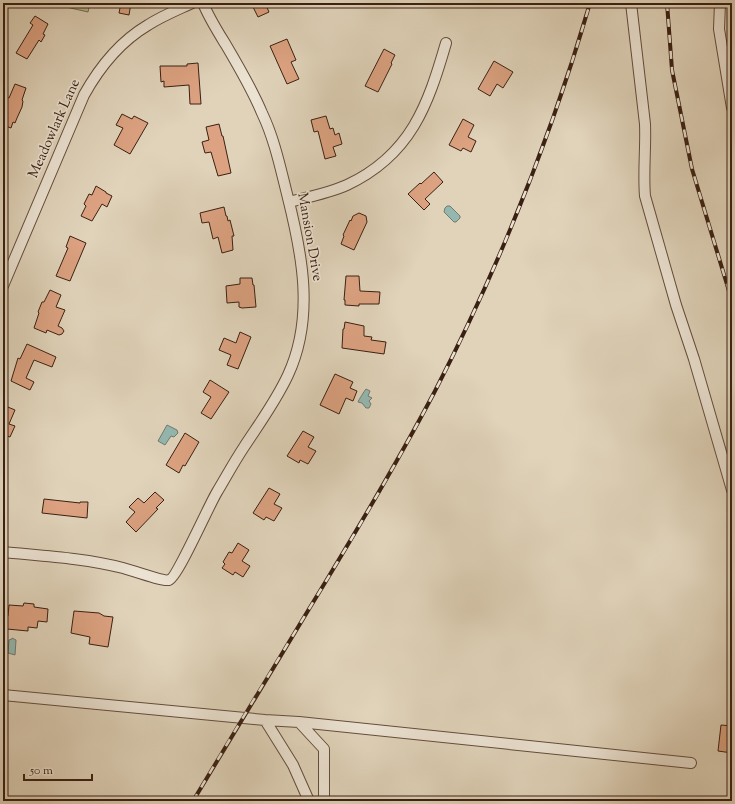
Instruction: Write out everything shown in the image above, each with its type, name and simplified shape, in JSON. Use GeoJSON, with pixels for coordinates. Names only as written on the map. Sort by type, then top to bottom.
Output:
{"type":"FeatureCollection","features":[{"type":"Feature","properties":{"kind":"street","name":"Meadowlark Lane"},"geometry":{"type":"LineString","coordinates":[[3,286],[76,113],[84,95],[97,73],[120,47],[141,29],[156,20],[192,3]]}},
{"type":"Feature","properties":{"kind":"street","name":"Mansion Drive"},"geometry":{"type":"LineString","coordinates":[[3,552],[107,564],[163,580],[172,579],[180,567],[215,495],[289,374],[300,338],[304,302],[300,255],[289,202],[273,142],[263,113],[203,3]]}},
{"type":"Feature","properties":{"kind":"street"},"geometry":{"type":"LineString","coordinates":[[631,3],[645,124],[645,196],[676,305],[694,359],[732,490]]}},
{"type":"Feature","properties":{"kind":"street"},"geometry":{"type":"LineString","coordinates":[[720,3],[720,28],[732,108]]}},
{"type":"Feature","properties":{"kind":"street"},"geometry":{"type":"LineString","coordinates":[[289,202],[347,185],[377,166],[396,150],[412,130],[420,115],[434,81],[446,43]]}},
{"type":"Feature","properties":{"kind":"street"},"geometry":{"type":"LineString","coordinates":[[3,694],[265,720],[299,722],[691,762]]}},
{"type":"Feature","properties":{"kind":"street"},"geometry":{"type":"LineString","coordinates":[[265,720],[293,765],[309,801]]}},
{"type":"Feature","properties":{"kind":"street"},"geometry":{"type":"LineString","coordinates":[[299,722],[324,749],[324,801]]}},
{"type":"Feature","properties":{"kind":"green space"},"geometry":{"type":"Polygon","coordinates":[[[67,3],[90,3],[88,12],[66,7],[67,3]]]}},
{"type":"Feature","properties":{"kind":"water"},"geometry":{"type":"Polygon","coordinates":[[[447,206],[450,206],[460,216],[456,222],[454,222],[444,212],[447,206]]]}},
{"type":"Feature","properties":{"kind":"water"},"geometry":{"type":"Polygon","coordinates":[[[366,389],[370,391],[368,396],[372,398],[369,401],[371,404],[369,408],[366,408],[362,403],[358,402],[366,389]]]}},
{"type":"Feature","properties":{"kind":"water"},"geometry":{"type":"Polygon","coordinates":[[[167,425],[177,430],[178,433],[174,437],[171,436],[165,445],[158,441],[167,425]]]}},
{"type":"Feature","properties":{"kind":"water"},"geometry":{"type":"Polygon","coordinates":[[[12,638],[16,640],[15,655],[8,653],[9,640],[12,638]]]}},
{"type":"Feature","properties":{"kind":"building"},"geometry":{"type":"Polygon","coordinates":[[[121,3],[131,3],[129,15],[119,13],[121,3]]]}},
{"type":"Feature","properties":{"kind":"building"},"geometry":{"type":"Polygon","coordinates":[[[251,3],[265,3],[269,12],[258,17],[251,3]]]}},
{"type":"Feature","properties":{"kind":"building"},"geometry":{"type":"Polygon","coordinates":[[[35,16],[48,24],[41,42],[39,40],[27,59],[16,53],[33,25],[30,23],[35,16]]]}},
{"type":"Feature","properties":{"kind":"building"},"geometry":{"type":"Polygon","coordinates":[[[287,39],[296,60],[291,62],[299,79],[287,84],[270,46],[287,39]]]}},
{"type":"Feature","properties":{"kind":"building"},"geometry":{"type":"Polygon","coordinates":[[[384,49],[395,55],[378,92],[365,86],[384,49]]]}},
{"type":"Feature","properties":{"kind":"building"},"geometry":{"type":"Polygon","coordinates":[[[494,61],[513,72],[503,88],[497,84],[490,96],[478,89],[494,61]]]}},
{"type":"Feature","properties":{"kind":"building"},"geometry":{"type":"Polygon","coordinates":[[[198,63],[201,104],[190,104],[189,85],[164,87],[164,81],[161,82],[160,66],[187,66],[187,64],[198,63]]]}},
{"type":"Feature","properties":{"kind":"building"},"geometry":{"type":"Polygon","coordinates":[[[15,84],[26,88],[22,100],[22,107],[15,123],[13,122],[11,128],[3,125],[3,96],[9,98],[15,84]]]}},
{"type":"Feature","properties":{"kind":"building"},"geometry":{"type":"Polygon","coordinates":[[[122,114],[132,119],[134,116],[148,123],[130,154],[114,145],[123,128],[116,125],[122,114]]]}},
{"type":"Feature","properties":{"kind":"building"},"geometry":{"type":"Polygon","coordinates":[[[326,116],[330,129],[333,128],[335,135],[339,133],[342,144],[333,147],[336,156],[325,159],[318,131],[314,132],[311,120],[326,116]]]}},
{"type":"Feature","properties":{"kind":"building"},"geometry":{"type":"Polygon","coordinates":[[[463,119],[474,125],[468,137],[476,141],[471,152],[463,148],[461,151],[449,145],[463,119]]]}},
{"type":"Feature","properties":{"kind":"building"},"geometry":{"type":"Polygon","coordinates":[[[219,124],[231,173],[218,176],[211,152],[205,153],[202,142],[209,140],[206,127],[219,124]]]}},
{"type":"Feature","properties":{"kind":"building"},"geometry":{"type":"Polygon","coordinates":[[[434,172],[443,182],[425,199],[430,204],[424,210],[408,194],[434,172]]]}},
{"type":"Feature","properties":{"kind":"building"},"geometry":{"type":"Polygon","coordinates":[[[96,186],[112,196],[107,207],[102,204],[92,221],[81,216],[86,206],[84,204],[89,194],[92,195],[96,186]]]}},
{"type":"Feature","properties":{"kind":"building"},"geometry":{"type":"Polygon","coordinates":[[[224,207],[228,221],[230,220],[234,236],[232,236],[233,250],[222,253],[218,237],[213,239],[209,222],[202,223],[200,213],[224,207]]]}},
{"type":"Feature","properties":{"kind":"building"},"geometry":{"type":"Polygon","coordinates":[[[359,213],[366,216],[367,222],[354,250],[341,244],[343,235],[350,220],[351,221],[353,216],[359,213]]]}},
{"type":"Feature","properties":{"kind":"building"},"geometry":{"type":"Polygon","coordinates":[[[70,236],[86,243],[70,281],[56,276],[68,248],[66,247],[70,236]]]}},
{"type":"Feature","properties":{"kind":"building"},"geometry":{"type":"Polygon","coordinates":[[[346,276],[359,276],[360,291],[380,292],[379,304],[359,304],[359,306],[345,305],[346,276]]]}},
{"type":"Feature","properties":{"kind":"building"},"geometry":{"type":"Polygon","coordinates":[[[240,278],[252,278],[256,307],[242,308],[239,307],[239,302],[227,303],[226,286],[240,284],[240,278]]]}},
{"type":"Feature","properties":{"kind":"building"},"geometry":{"type":"Polygon","coordinates":[[[50,290],[61,295],[56,307],[65,310],[58,326],[64,331],[59,335],[47,330],[46,333],[34,328],[42,302],[44,302],[50,290]]]}},
{"type":"Feature","properties":{"kind":"building"},"geometry":{"type":"Polygon","coordinates":[[[345,322],[364,326],[364,336],[372,337],[371,340],[386,342],[384,354],[342,348],[345,322]]]}},
{"type":"Feature","properties":{"kind":"building"},"geometry":{"type":"Polygon","coordinates":[[[240,332],[251,337],[238,369],[227,365],[231,355],[219,350],[224,338],[236,343],[240,332]]]}},
{"type":"Feature","properties":{"kind":"building"},"geometry":{"type":"Polygon","coordinates":[[[27,344],[56,357],[52,367],[34,360],[26,378],[34,382],[30,390],[11,381],[18,358],[20,359],[27,344]]]}},
{"type":"Feature","properties":{"kind":"building"},"geometry":{"type":"Polygon","coordinates":[[[335,374],[353,382],[350,388],[357,391],[353,401],[346,398],[339,414],[320,405],[335,374]]]}},
{"type":"Feature","properties":{"kind":"building"},"geometry":{"type":"Polygon","coordinates":[[[210,380],[229,392],[211,419],[201,413],[211,397],[203,392],[210,380]]]}},
{"type":"Feature","properties":{"kind":"building"},"geometry":{"type":"Polygon","coordinates":[[[3,405],[15,410],[9,424],[15,426],[10,437],[5,435],[3,439],[3,405]]]}},
{"type":"Feature","properties":{"kind":"building"},"geometry":{"type":"Polygon","coordinates":[[[303,431],[314,437],[308,447],[316,451],[308,464],[300,460],[299,463],[287,456],[303,431]]]}},
{"type":"Feature","properties":{"kind":"building"},"geometry":{"type":"Polygon","coordinates":[[[185,433],[199,442],[185,466],[183,465],[179,473],[166,465],[185,433]]]}},
{"type":"Feature","properties":{"kind":"building"},"geometry":{"type":"Polygon","coordinates":[[[269,488],[280,494],[274,504],[282,508],[274,521],[266,517],[264,520],[253,513],[269,488]]]}},
{"type":"Feature","properties":{"kind":"building"},"geometry":{"type":"Polygon","coordinates":[[[155,492],[164,500],[156,508],[158,509],[136,532],[126,522],[135,512],[129,507],[138,498],[144,503],[155,492]]]}},
{"type":"Feature","properties":{"kind":"building"},"geometry":{"type":"Polygon","coordinates":[[[44,499],[80,503],[88,502],[87,518],[42,513],[44,499]]]}},
{"type":"Feature","properties":{"kind":"building"},"geometry":{"type":"Polygon","coordinates":[[[238,543],[249,550],[242,561],[250,566],[243,577],[235,572],[233,575],[222,568],[225,564],[223,562],[229,552],[232,553],[238,543]]]}},
{"type":"Feature","properties":{"kind":"building"},"geometry":{"type":"Polygon","coordinates":[[[24,603],[34,604],[34,607],[48,609],[47,622],[38,621],[37,628],[28,627],[28,631],[7,629],[7,627],[3,627],[3,616],[8,616],[9,605],[23,606],[24,603]]]}},
{"type":"Feature","properties":{"kind":"building"},"geometry":{"type":"Polygon","coordinates":[[[74,611],[99,613],[104,616],[113,617],[108,647],[89,644],[90,637],[71,633],[74,611]]]}},
{"type":"Feature","properties":{"kind":"building"},"geometry":{"type":"Polygon","coordinates":[[[721,725],[732,726],[732,753],[718,751],[721,725]]]}},
{"type":"Feature","properties":{"kind":"railway"},"geometry":{"type":"LineString","coordinates":[[193,801],[374,501],[435,391],[481,297],[522,201],[558,103],[590,3]]}},
{"type":"Feature","properties":{"kind":"railway"},"geometry":{"type":"LineString","coordinates":[[667,3],[672,70],[692,169],[732,301]]}}]}
